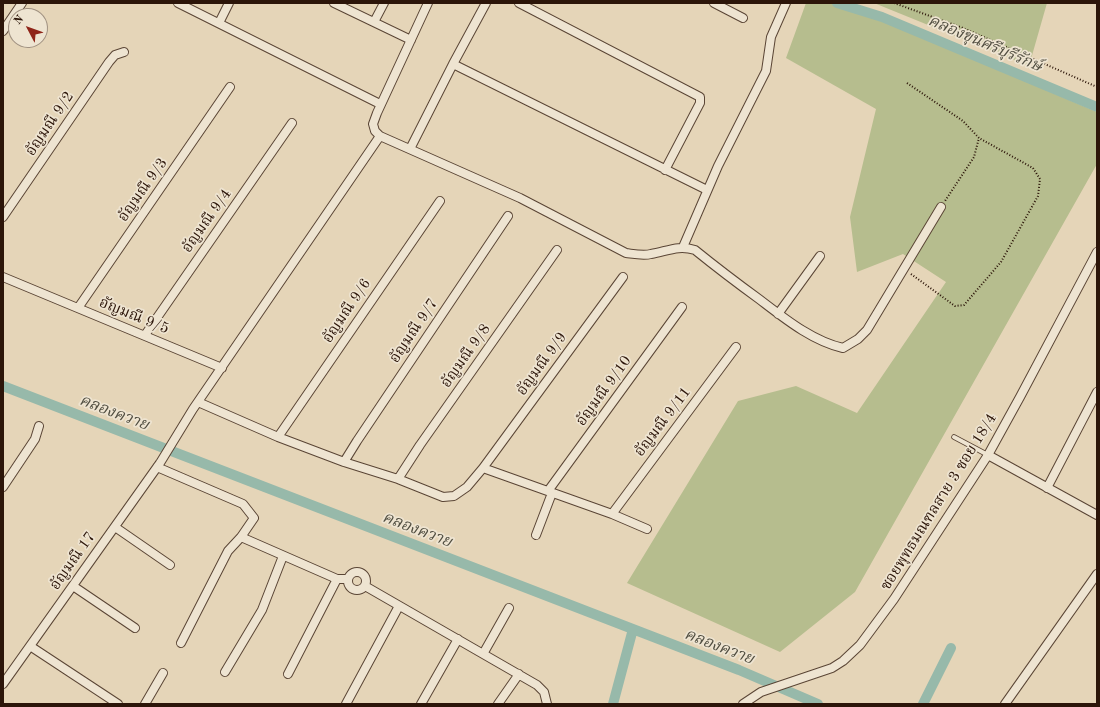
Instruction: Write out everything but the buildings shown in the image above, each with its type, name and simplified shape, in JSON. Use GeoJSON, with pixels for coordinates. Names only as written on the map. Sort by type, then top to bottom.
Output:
{"type":"FeatureCollection","features":[{"type":"Feature","properties":{"kind":"street"},"geometry":{"type":"LineString","coordinates":[[3,31],[22,3]]}},
{"type":"Feature","properties":{"kind":"street"},"geometry":{"type":"LineString","coordinates":[[178,3],[380,104]]}},
{"type":"Feature","properties":{"kind":"street"},"geometry":{"type":"LineString","coordinates":[[219,23],[229,3]]}},
{"type":"Feature","properties":{"kind":"street"},"geometry":{"type":"LineString","coordinates":[[334,3],[411,40]]}},
{"type":"Feature","properties":{"kind":"street"},"geometry":{"type":"LineString","coordinates":[[374,22],[384,3]]}},
{"type":"Feature","properties":{"kind":"street"},"geometry":{"type":"LineString","coordinates":[[428,3],[380,104],[373,124],[375,131],[380,136],[520,198],[626,253],[650,255],[683,247],[695,250],[778,314],[809,334],[830,345],[843,348],[858,339],[867,330],[941,207]]}},
{"type":"Feature","properties":{"kind":"street"},"geometry":{"type":"LineString","coordinates":[[410,149],[452,64],[486,3]]}},
{"type":"Feature","properties":{"kind":"street"},"geometry":{"type":"LineString","coordinates":[[519,3],[700,97],[700,103],[665,170]]}},
{"type":"Feature","properties":{"kind":"street"},"geometry":{"type":"LineString","coordinates":[[714,3],[743,18]]}},
{"type":"Feature","properties":{"kind":"street"},"geometry":{"type":"LineString","coordinates":[[683,247],[707,190],[766,71],[771,37],[786,3]]}},
{"type":"Feature","properties":{"kind":"street","name":"อัญมณี 9/2"},"geometry":{"type":"LineString","coordinates":[[3,217],[109,62],[115,54],[124,52]]}},
{"type":"Feature","properties":{"kind":"street"},"geometry":{"type":"LineString","coordinates":[[452,64],[707,190]]}},
{"type":"Feature","properties":{"kind":"street","name":"อัญมณี 9/3"},"geometry":{"type":"LineString","coordinates":[[78,308],[230,88]]}},
{"type":"Feature","properties":{"kind":"street","name":"อัญมณี 9/4"},"geometry":{"type":"LineString","coordinates":[[145,335],[292,123]]}},
{"type":"Feature","properties":{"kind":"street","name":"อัญมณี 17"},"geometry":{"type":"LineString","coordinates":[[3,684],[157,467],[196,406],[380,136]]}},
{"type":"Feature","properties":{"kind":"street","name":"อัญมณี 9/6"},"geometry":{"type":"LineString","coordinates":[[278,437],[440,201]]}},
{"type":"Feature","properties":{"kind":"street","name":"อัญมณี 9/7"},"geometry":{"type":"LineString","coordinates":[[344,462],[508,216]]}},
{"type":"Feature","properties":{"kind":"street","name":"อัญมณี 9/8"},"geometry":{"type":"LineString","coordinates":[[398,479],[557,250]]}},
{"type":"Feature","properties":{"kind":"street","name":"ซอยพุทธมณฑลสาย 3 ซอย 18/4"},"geometry":{"type":"LineString","coordinates":[[743,704],[761,692],[832,668],[843,661],[860,645],[894,599],[988,454],[1097,252]]}},
{"type":"Feature","properties":{"kind":"street"},"geometry":{"type":"LineString","coordinates":[[778,314],[820,256]]}},
{"type":"Feature","properties":{"kind":"street","name":"อัญมณี 9/5"},"geometry":{"type":"LineString","coordinates":[[3,277],[222,368]]}},
{"type":"Feature","properties":{"kind":"street","name":"อัญมณี 9/9"},"geometry":{"type":"LineString","coordinates":[[196,406],[344,462],[398,479],[443,498],[454,496],[467,487],[483,468],[623,277]]}},
{"type":"Feature","properties":{"kind":"street","name":"อัญมณี 9/10"},"geometry":{"type":"LineString","coordinates":[[536,535],[550,492],[682,308]]}},
{"type":"Feature","properties":{"kind":"street","name":"อัญมณี 9/11"},"geometry":{"type":"LineString","coordinates":[[612,514],[736,347]]}},
{"type":"Feature","properties":{"kind":"street"},"geometry":{"type":"LineString","coordinates":[[1047,488],[1097,392]]}},
{"type":"Feature","properties":{"kind":"street"},"geometry":{"type":"LineString","coordinates":[[3,487],[35,439],[39,426]]}},
{"type":"Feature","properties":{"kind":"street"},"geometry":{"type":"LineString","coordinates":[[988,454],[1097,515]]}},
{"type":"Feature","properties":{"kind":"street"},"geometry":{"type":"LineString","coordinates":[[157,467],[243,504],[254,518],[241,537],[228,551],[181,643]]}},
{"type":"Feature","properties":{"kind":"street"},"geometry":{"type":"LineString","coordinates":[[483,468],[612,514],[647,530]]}},
{"type":"Feature","properties":{"kind":"street"},"geometry":{"type":"LineString","coordinates":[[114,527],[170,565]]}},
{"type":"Feature","properties":{"kind":"street"},"geometry":{"type":"LineString","coordinates":[[241,537],[337,579],[348,580]]}},
{"type":"Feature","properties":{"kind":"street"},"geometry":{"type":"LineString","coordinates":[[225,672],[262,610],[283,556]]}},
{"type":"Feature","properties":{"kind":"street"},"geometry":{"type":"LineString","coordinates":[[354,572],[360,572],[366,578],[365,586],[360,590],[354,589],[348,580],[349,576],[354,572]]}},
{"type":"Feature","properties":{"kind":"street"},"geometry":{"type":"LineString","coordinates":[[1004,704],[1097,574]]}},
{"type":"Feature","properties":{"kind":"street"},"geometry":{"type":"LineString","coordinates":[[288,674],[337,579]]}},
{"type":"Feature","properties":{"kind":"street"},"geometry":{"type":"LineString","coordinates":[[73,586],[135,628]]}},
{"type":"Feature","properties":{"kind":"street"},"geometry":{"type":"LineString","coordinates":[[365,586],[537,685],[544,692],[547,704]]}},
{"type":"Feature","properties":{"kind":"street"},"geometry":{"type":"LineString","coordinates":[[346,704],[399,606]]}},
{"type":"Feature","properties":{"kind":"street"},"geometry":{"type":"LineString","coordinates":[[483,654],[509,608]]}},
{"type":"Feature","properties":{"kind":"street"},"geometry":{"type":"LineString","coordinates":[[421,704],[458,640]]}},
{"type":"Feature","properties":{"kind":"street"},"geometry":{"type":"LineString","coordinates":[[30,646],[118,704]]}},
{"type":"Feature","properties":{"kind":"street"},"geometry":{"type":"LineString","coordinates":[[145,704],[163,673]]}},
{"type":"Feature","properties":{"kind":"street"},"geometry":{"type":"LineString","coordinates":[[498,704],[519,674]]}},
{"type":"Feature","properties":{"kind":"lane"},"geometry":{"type":"LineString","coordinates":[[954,437],[988,454]]}},
{"type":"Feature","properties":{"kind":"path"},"geometry":{"type":"LineString","coordinates":[[894,3],[963,28],[1097,87]]}},
{"type":"Feature","properties":{"kind":"path"},"geometry":{"type":"LineString","coordinates":[[903,269],[955,306],[964,305],[1001,262],[1038,196],[1040,179],[1033,168],[979,138],[963,121],[907,83]]}},
{"type":"Feature","properties":{"kind":"path"},"geometry":{"type":"LineString","coordinates":[[941,207],[974,157],[979,138]]}},
{"type":"Feature","properties":{"kind":"green space"},"geometry":{"type":"Polygon","coordinates":[[[806,3],[843,3],[1097,112],[1097,164],[855,592],[780,652],[627,583],[738,401],[796,386],[857,413],[946,282],[903,254],[857,272],[850,217],[876,109],[786,58],[806,3]]]}},
{"type":"Feature","properties":{"kind":"green space"},"geometry":{"type":"Polygon","coordinates":[[[874,3],[1047,3],[1029,66],[874,3]]]}},
{"type":"Feature","properties":{"kind":"waterway","name":"คลองขุนศรีบุรีรักษ์"},"geometry":{"type":"LineString","coordinates":[[837,3],[882,17],[1097,107]]}},
{"type":"Feature","properties":{"kind":"waterway","name":"คลองควาย"},"geometry":{"type":"LineString","coordinates":[[3,386],[739,670],[818,704]]}},
{"type":"Feature","properties":{"kind":"waterway"},"geometry":{"type":"LineString","coordinates":[[613,704],[633,629]]}},
{"type":"Feature","properties":{"kind":"waterway","name":"คลองควาย"},"geometry":{"type":"LineString","coordinates":[[923,704],[951,648]]}}]}
